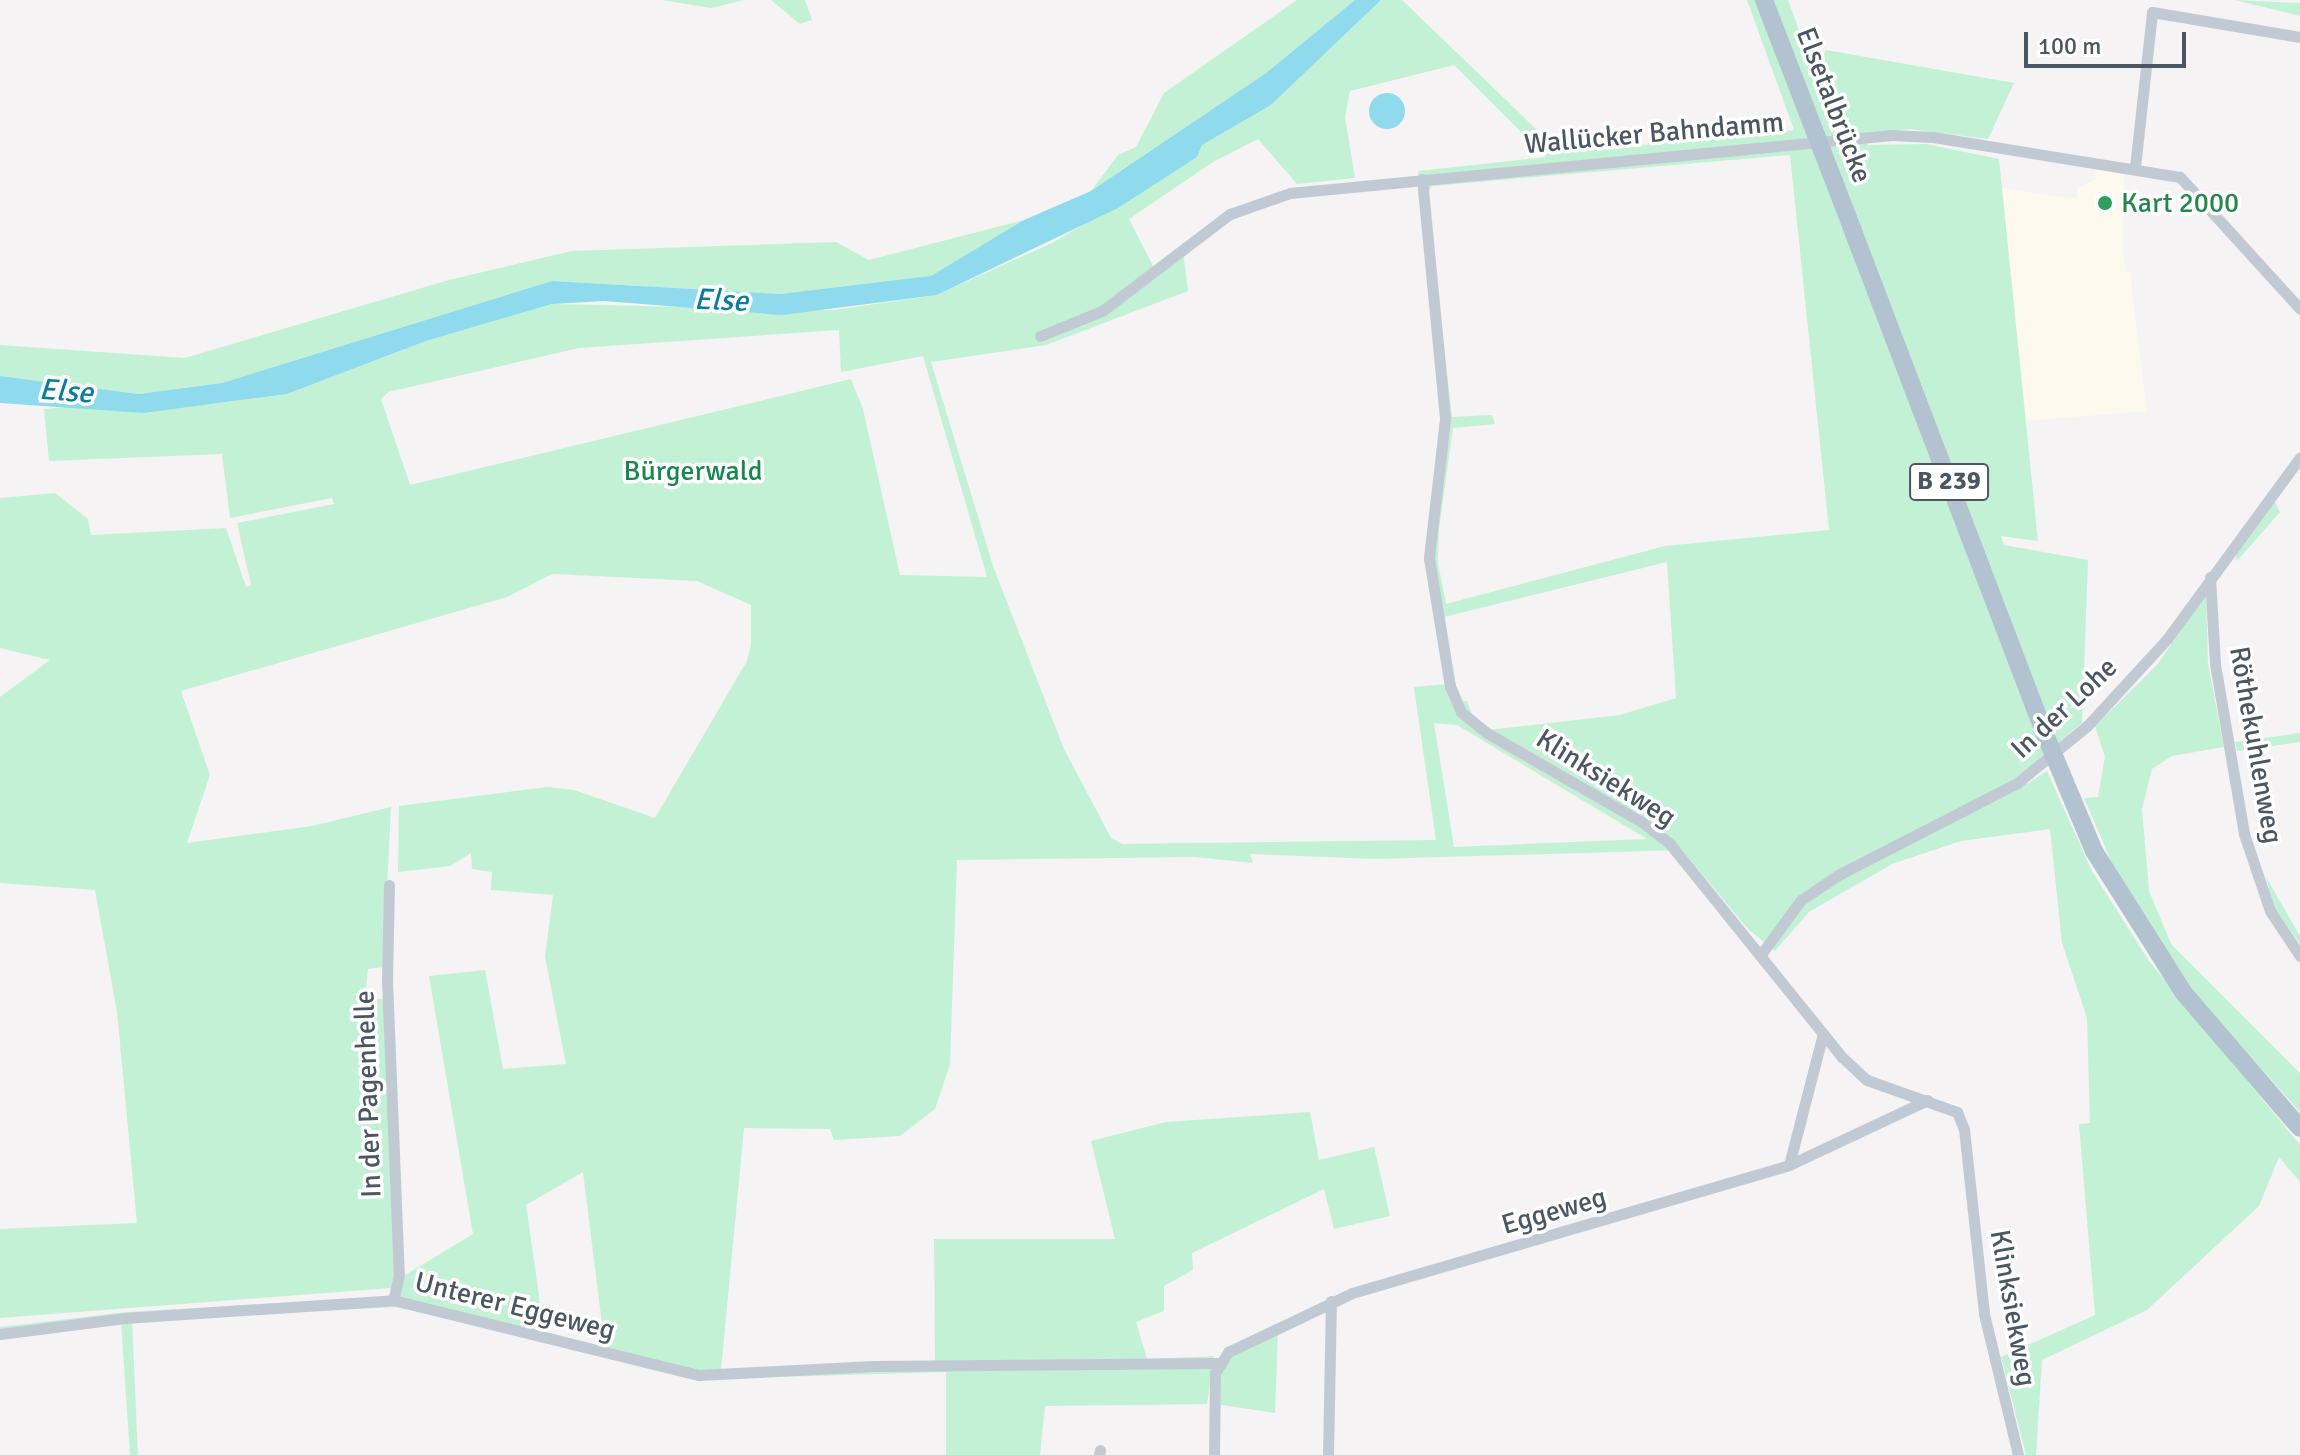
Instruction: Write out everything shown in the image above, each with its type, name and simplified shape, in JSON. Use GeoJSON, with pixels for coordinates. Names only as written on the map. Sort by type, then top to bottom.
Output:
{"type":"FeatureCollection","features":[{"type":"Feature","properties":{"kind":"main road","name":"Elsetalbrücke"},"geometry":{"type":"LineString","coordinates":[[1764,0],[2044,732],[2094,851],[2183,992],[2300,1128]]}},
{"type":"Feature","properties":{"kind":"street"},"geometry":{"type":"LineString","coordinates":[[2135,167],[2152,12],[2300,37]]}},
{"type":"Feature","properties":{"kind":"street","name":"Wallücker Bahndamm"},"geometry":{"type":"LineString","coordinates":[[1040,336],[1102,311],[1230,214],[1258,201],[1422,179],[1892,135],[2135,167],[2189,183],[2300,309]]}},
{"type":"Feature","properties":{"kind":"street","name":"Klinksiekweg"},"geometry":{"type":"LineString","coordinates":[[1422,179],[1445,419],[1429,558],[1450,686],[1461,712],[1660,837],[1762,953],[1823,1034],[1867,1080],[1957,1112],[1964,1129],[1984,1314],[2018,1455]]}},
{"type":"Feature","properties":{"kind":"street","name":"In der Lohe"},"geometry":{"type":"LineString","coordinates":[[1762,953],[1801,900],[2044,764],[2136,675],[2300,457]]}},
{"type":"Feature","properties":{"kind":"street","name":"Röthekuhlenweg"},"geometry":{"type":"LineString","coordinates":[[2210,577],[2215,664],[2244,834],[2270,911],[2300,956]]}},
{"type":"Feature","properties":{"kind":"street","name":"In der Pagenhelle"},"geometry":{"type":"LineString","coordinates":[[389,885],[387,980],[399,1275],[393,1300]]}},
{"type":"Feature","properties":{"kind":"street"},"geometry":{"type":"LineString","coordinates":[[1789,1165],[1823,1034]]}},
{"type":"Feature","properties":{"kind":"street","name":"Eggeweg"},"geometry":{"type":"LineString","coordinates":[[1218,1363],[1228,1352],[1331,1301],[1789,1165],[1928,1100]]}},
{"type":"Feature","properties":{"kind":"street","name":"Unterer Eggeweg"},"geometry":{"type":"LineString","coordinates":[[0,1334],[171,1314],[393,1300],[699,1375],[873,1366],[1218,1363]]}},
{"type":"Feature","properties":{"kind":"street"},"geometry":{"type":"LineString","coordinates":[[1328,1455],[1331,1301]]}},
{"type":"Feature","properties":{"kind":"street"},"geometry":{"type":"LineString","coordinates":[[1214,1455],[1218,1363]]}},
{"type":"Feature","properties":{"kind":"shaded area","name":"Kart 2000"},"geometry":{"type":"Polygon","coordinates":[[[2094,164],[2124,169],[2123,252],[2126,272],[2130,272],[2147,411],[2026,421],[2002,188],[2076,199],[2078,188],[2096,179],[2094,164]]]}},
{"type":"Feature","properties":{"kind":"green space"},"geometry":{"type":"Polygon","coordinates":[[[662,0],[744,0],[711,8],[662,0]]]}},
{"type":"Feature","properties":{"kind":"green space"},"geometry":{"type":"Polygon","coordinates":[[[771,0],[805,0],[812,20],[800,24],[771,0]]]}},
{"type":"Feature","properties":{"kind":"green space"},"geometry":{"type":"Polygon","coordinates":[[[1297,0],[1355,0],[1266,73],[1091,191],[1118,155],[1136,147],[1164,93],[1297,0]]]}},
{"type":"Feature","properties":{"kind":"green space","name":"Bürgerwald"},"geometry":{"type":"Polygon","coordinates":[[[1381,0],[1402,0],[1561,153],[1794,130],[1747,0],[1788,0],[1814,71],[1826,50],[2014,83],[1988,139],[1909,129],[1864,134],[1868,145],[1926,144],[1999,159],[2038,541],[2001,536],[2004,545],[2088,560],[2082,723],[2023,772],[2027,784],[2047,771],[2092,871],[2149,961],[2300,1145],[2300,1182],[2279,1157],[2259,1206],[2147,1310],[2042,1360],[2036,1455],[2026,1455],[2001,1357],[2095,1315],[2079,1124],[2090,1123],[2087,1018],[2062,943],[2050,829],[1961,841],[1892,864],[1809,912],[1775,951],[1748,929],[1682,850],[1376,859],[1250,854],[1253,863],[1195,857],[957,860],[950,1064],[935,1109],[900,1136],[834,1140],[830,1129],[744,1128],[721,1370],[935,1361],[934,1239],[1115,1239],[1091,1141],[1166,1122],[1310,1112],[1319,1160],[1374,1147],[1390,1216],[1334,1229],[1324,1189],[1192,1253],[1193,1270],[1164,1286],[1164,1311],[1136,1322],[1147,1359],[1214,1356],[1207,1404],[1045,1406],[1040,1455],[946,1455],[946,1372],[717,1379],[396,1307],[132,1321],[138,1455],[130,1455],[121,1322],[0,1339],[0,1327],[126,1312],[398,1296],[402,1277],[473,1234],[429,976],[485,970],[503,1069],[566,1064],[545,957],[553,895],[491,890],[492,872],[472,869],[471,853],[450,866],[398,872],[399,806],[547,787],[574,790],[655,818],[747,661],[751,645],[751,605],[697,581],[552,574],[507,597],[181,691],[210,775],[187,843],[312,826],[391,807],[383,967],[368,969],[365,999],[384,999],[396,1270],[391,1288],[0,1318],[0,1229],[137,1223],[117,1012],[95,890],[0,883],[0,697],[50,660],[0,648],[0,498],[55,493],[88,519],[91,535],[226,528],[246,587],[251,585],[237,523],[334,504],[332,498],[230,518],[222,454],[49,461],[44,409],[74,406],[144,413],[287,394],[426,341],[552,304],[834,310],[937,295],[1054,242],[1197,157],[1202,145],[1271,105],[1381,0]],[[1454,65],[1350,91],[1345,117],[1355,178],[1297,184],[1258,139],[1213,162],[1129,219],[1154,268],[1183,251],[1188,291],[1046,345],[931,362],[993,566],[1064,749],[1111,838],[1122,844],[1436,840],[1414,687],[1447,684],[1454,703],[1467,701],[1473,717],[1488,730],[1620,715],[1676,698],[1667,562],[1436,619],[1427,558],[1443,418],[1418,171],[1546,157],[1454,65]],[[1790,155],[1432,186],[1427,194],[1452,417],[1492,415],[1495,424],[1453,428],[1439,529],[1438,563],[1446,604],[1665,546],[1829,530],[1790,155]],[[839,330],[579,348],[388,392],[381,399],[410,485],[851,379],[863,409],[900,575],[987,577],[923,356],[841,372],[839,330]],[[1434,723],[1454,847],[1647,839],[1457,725],[1434,723]],[[583,1172],[526,1205],[544,1331],[605,1348],[583,1172]]]}},
{"type":"Feature","properties":{"kind":"green space"},"geometry":{"type":"Polygon","coordinates":[[[2235,0],[2300,3],[2300,16],[2243,2],[2235,0]]]}},
{"type":"Feature","properties":{"kind":"green space"},"geometry":{"type":"Polygon","coordinates":[[[1024,220],[931,277],[780,294],[552,281],[222,383],[139,394],[0,376],[0,345],[185,358],[449,280],[572,251],[836,242],[869,260],[1024,220]]]}},
{"type":"Feature","properties":{"kind":"green space"},"geometry":{"type":"Polygon","coordinates":[[[2274,500],[2280,512],[2237,561],[2235,553],[2274,500]]]}},
{"type":"Feature","properties":{"kind":"green space"},"geometry":{"type":"Polygon","coordinates":[[[2206,594],[2208,664],[2224,747],[2172,756],[2152,769],[2142,809],[2149,891],[2171,944],[2300,1073],[2300,1112],[2197,997],[2118,877],[2084,798],[2098,797],[2105,757],[2095,726],[2157,665],[2206,594]]]}},
{"type":"Feature","properties":{"kind":"green space"},"geometry":{"type":"Polygon","coordinates":[[[2300,733],[2300,742],[2237,751],[2235,742],[2300,733]]]}},
{"type":"Feature","properties":{"kind":"green space"},"geometry":{"type":"Polygon","coordinates":[[[2266,877],[2300,936],[2300,944],[2274,908],[2266,877]]]}},
{"type":"Feature","properties":{"kind":"green space"},"geometry":{"type":"Polygon","coordinates":[[[1278,1331],[1275,1413],[1221,1405],[1218,1378],[1225,1360],[1278,1331]]]}},
{"type":"Feature","properties":{"kind":"water","name":"Else"},"geometry":{"type":"Polygon","coordinates":[[[1355,0],[1381,0],[1271,105],[1202,145],[1197,157],[1118,208],[937,295],[782,315],[604,301],[552,304],[426,341],[287,394],[144,413],[0,403],[0,376],[139,394],[222,383],[552,281],[780,294],[931,276],[1024,220],[1091,191],[1266,73],[1355,0]]]}},
{"type":"Feature","properties":{"kind":"water"},"geometry":{"type":"Polygon","coordinates":[[[1387,93],[1400,98],[1405,111],[1400,124],[1387,129],[1374,124],[1369,111],[1374,98],[1387,93]]]}},
{"type":"Feature","properties":{"kind":"place","name":"Kart 2000"},"geometry":{"type":"Point","coordinates":[2105,203]}}]}
